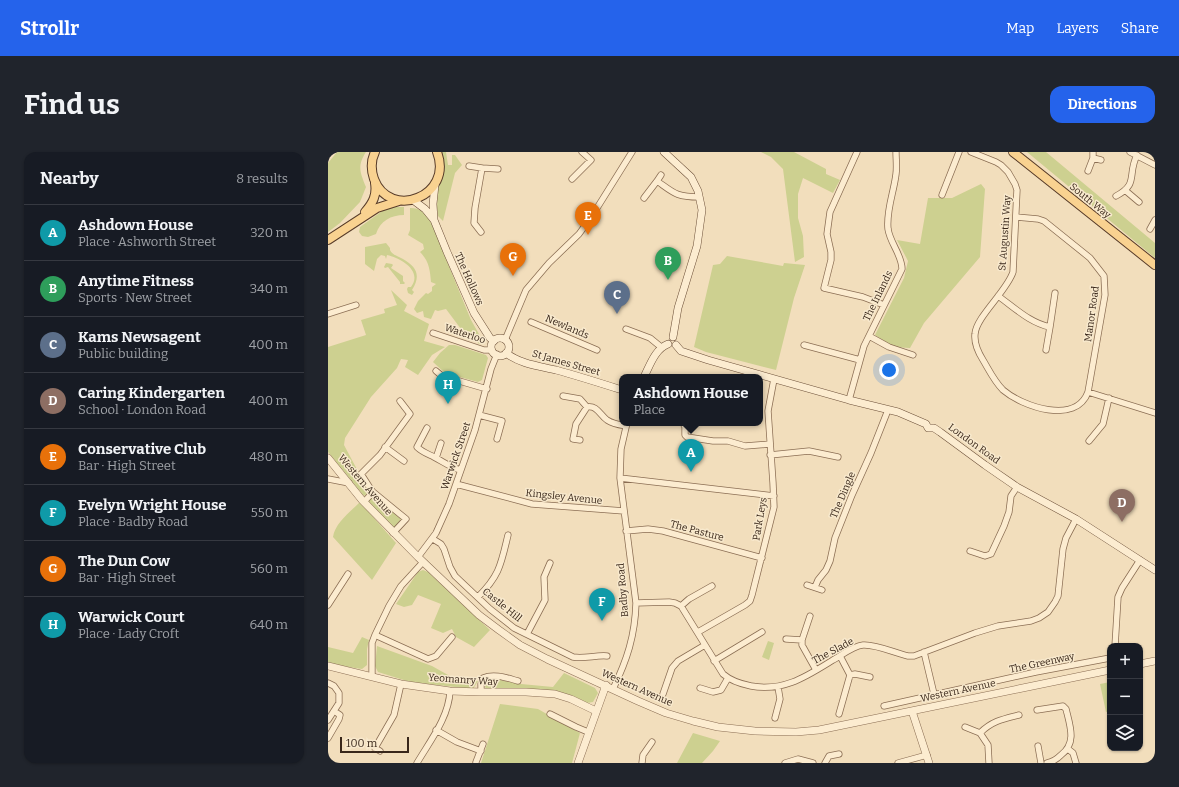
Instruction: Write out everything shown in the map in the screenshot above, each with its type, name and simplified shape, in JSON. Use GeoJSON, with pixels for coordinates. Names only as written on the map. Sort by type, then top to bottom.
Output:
{"type":"FeatureCollection","features":[{"type":"Feature","properties":{"kind":"main road"},"geometry":{"type":"LineString","coordinates":[[360,219],[372,204],[376,188],[372,165],[375,152]]}},
{"type":"Feature","properties":{"kind":"main road"},"geometry":{"type":"LineString","coordinates":[[328,240],[377,208],[399,200],[413,200],[429,192],[435,185],[439,176],[439,158],[436,152]]}},
{"type":"Feature","properties":{"kind":"main road","name":"South Way"},"geometry":{"type":"LineString","coordinates":[[1013,152],[1155,265]]}},
{"type":"Feature","properties":{"kind":"main road"},"geometry":{"type":"LineString","coordinates":[[375,181],[385,194],[399,200]]}},
{"type":"Feature","properties":{"kind":"street"},"geometry":{"type":"LineString","coordinates":[[572,179],[591,160],[582,152]]}},
{"type":"Feature","properties":{"kind":"street"},"geometry":{"type":"LineString","coordinates":[[505,340],[526,290],[549,263],[580,234],[632,152]]}},
{"type":"Feature","properties":{"kind":"street"},"geometry":{"type":"LineString","coordinates":[[646,374],[656,353],[664,346],[668,339],[674,341],[678,308],[697,246],[702,210],[695,184],[691,178],[664,152]]}},
{"type":"Feature","properties":{"kind":"street"},"geometry":{"type":"LineString","coordinates":[[857,152],[830,212],[827,234],[831,252],[831,260],[824,288],[863,297],[884,305]]}},
{"type":"Feature","properties":{"kind":"street","name":"The Inlands"},"geometry":{"type":"LineString","coordinates":[[848,400],[869,336],[902,270],[902,262],[888,230],[888,218],[896,174],[896,152]]}},
{"type":"Feature","properties":{"kind":"street"},"geometry":{"type":"LineString","coordinates":[[942,195],[959,152]]}},
{"type":"Feature","properties":{"kind":"street","name":"St Augustin Way"},"geometry":{"type":"LineString","coordinates":[[971,152],[996,162],[1005,168],[1012,177],[1017,190],[1013,272],[979,322],[975,333],[977,347],[996,382],[1009,394],[1034,407],[1042,409],[1066,410],[1075,408],[1086,398],[1088,392]]}},
{"type":"Feature","properties":{"kind":"street"},"geometry":{"type":"LineString","coordinates":[[1130,152],[1155,165]]}},
{"type":"Feature","properties":{"kind":"street"},"geometry":{"type":"LineString","coordinates":[[1088,171],[1093,155],[1101,160]]}},
{"type":"Feature","properties":{"kind":"street"},"geometry":{"type":"LineString","coordinates":[[1116,196],[1126,191],[1132,181],[1132,167],[1137,156]]}},
{"type":"Feature","properties":{"kind":"street"},"geometry":{"type":"LineString","coordinates":[[469,166],[498,169]]}},
{"type":"Feature","properties":{"kind":"street"},"geometry":{"type":"LineString","coordinates":[[481,232],[474,223],[482,168]]}},
{"type":"Feature","properties":{"kind":"street"},"geometry":{"type":"LineString","coordinates":[[644,198],[661,175]]}},
{"type":"Feature","properties":{"kind":"street"},"geometry":{"type":"LineString","coordinates":[[657,181],[680,196],[699,197]]}},
{"type":"Feature","properties":{"kind":"street"},"geometry":{"type":"LineString","coordinates":[[434,220],[433,204],[435,185]]}},
{"type":"Feature","properties":{"kind":"street"},"geometry":{"type":"LineString","coordinates":[[1126,191],[1139,202]]}},
{"type":"Feature","properties":{"kind":"street"},"geometry":{"type":"LineString","coordinates":[[413,200],[425,209],[434,220]]}},
{"type":"Feature","properties":{"kind":"street","name":"Manor Road"},"geometry":{"type":"LineString","coordinates":[[1016,217],[1028,217],[1044,220],[1090,258],[1104,276],[1106,295],[1088,392]]}},
{"type":"Feature","properties":{"kind":"street","name":"The Hollows"},"geometry":{"type":"LineString","coordinates":[[434,220],[474,313],[490,338],[494,341]]}},
{"type":"Feature","properties":{"kind":"street"},"geometry":{"type":"LineString","coordinates":[[1150,229],[1155,220]]}},
{"type":"Feature","properties":{"kind":"street"},"geometry":{"type":"LineString","coordinates":[[1046,350],[1055,293]]}},
{"type":"Feature","properties":{"kind":"street"},"geometry":{"type":"LineString","coordinates":[[998,296],[1032,321],[1050,327]]}},
{"type":"Feature","properties":{"kind":"street"},"geometry":{"type":"LineString","coordinates":[[328,314],[356,305]]}},
{"type":"Feature","properties":{"kind":"street","name":"Newlands"},"geometry":{"type":"LineString","coordinates":[[531,322],[597,350]]}},
{"type":"Feature","properties":{"kind":"street"},"geometry":{"type":"LineString","coordinates":[[626,328],[650,338],[664,346]]}},
{"type":"Feature","properties":{"kind":"street","name":"Waterloo"},"geometry":{"type":"LineString","coordinates":[[433,333],[494,352]]}},
{"type":"Feature","properties":{"kind":"street"},"geometry":{"type":"LineString","coordinates":[[869,336],[889,347],[913,355]]}},
{"type":"Feature","properties":{"kind":"street"},"geometry":{"type":"LineString","coordinates":[[500,338],[505,340],[508,345],[506,353],[502,355],[494,352],[492,345],[494,341],[500,338]]}},
{"type":"Feature","properties":{"kind":"street","name":"London Road"},"geometry":{"type":"LineString","coordinates":[[674,341],[681,351],[757,374]]}},
{"type":"Feature","properties":{"kind":"street"},"geometry":{"type":"LineString","coordinates":[[804,345],[860,360]]}},
{"type":"Feature","properties":{"kind":"street","name":"Warwick Street"},"geometry":{"type":"LineString","coordinates":[[372,676],[372,643],[375,635],[389,606],[401,586],[421,560],[442,522],[461,470],[487,389],[494,352]]}},
{"type":"Feature","properties":{"kind":"street","name":"St James Street"},"geometry":{"type":"LineString","coordinates":[[506,353],[511,357],[538,366],[619,389]]}},
{"type":"Feature","properties":{"kind":"street"},"geometry":{"type":"LineString","coordinates":[[436,371],[442,376],[487,389]]}},
{"type":"Feature","properties":{"kind":"street","name":"London Road"},"geometry":{"type":"LineString","coordinates":[[763,376],[848,400],[898,412],[926,424],[928,428],[934,428],[1017,487],[1076,519],[1155,570]]}},
{"type":"Feature","properties":{"kind":"street","name":"Park Leys"},"geometry":{"type":"LineString","coordinates":[[698,632],[750,601],[772,515],[774,496],[768,411],[774,379]]}},
{"type":"Feature","properties":{"kind":"street"},"geometry":{"type":"LineString","coordinates":[[1088,392],[1155,413]]}},
{"type":"Feature","properties":{"kind":"street"},"geometry":{"type":"LineString","coordinates":[[563,396],[580,399],[587,407],[597,409],[608,420],[619,422]]}},
{"type":"Feature","properties":{"kind":"street"},"geometry":{"type":"LineString","coordinates":[[1089,441],[1103,424],[1109,398]]}},
{"type":"Feature","properties":{"kind":"street"},"geometry":{"type":"LineString","coordinates":[[393,532],[406,518],[374,492],[361,474],[380,455],[410,414],[400,401]]}},
{"type":"Feature","properties":{"kind":"street"},"geometry":{"type":"LineString","coordinates":[[580,440],[573,439],[576,424],[587,407]]}},
{"type":"Feature","properties":{"kind":"street","name":"The Dingle"},"geometry":{"type":"LineString","coordinates":[[815,588],[818,580],[826,570],[830,561],[835,538],[888,410]]}},
{"type":"Feature","properties":{"kind":"street"},"geometry":{"type":"LineString","coordinates":[[479,414],[502,422],[497,438]]}},
{"type":"Feature","properties":{"kind":"street","name":"Badby Road"},"geometry":{"type":"LineString","coordinates":[[609,687],[624,663],[630,647],[635,621],[636,603],[620,478],[621,449],[626,426]]}},
{"type":"Feature","properties":{"kind":"street"},"geometry":{"type":"LineString","coordinates":[[684,426],[687,438],[728,442],[745,446],[770,444]]}},
{"type":"Feature","properties":{"kind":"street"},"geometry":{"type":"LineString","coordinates":[[427,428],[417,447],[420,451],[436,458],[447,466],[461,470]]}},
{"type":"Feature","properties":{"kind":"street"},"geometry":{"type":"LineString","coordinates":[[436,458],[441,443]]}},
{"type":"Feature","properties":{"kind":"street"},"geometry":{"type":"LineString","coordinates":[[385,447],[404,461]]}},
{"type":"Feature","properties":{"kind":"street"},"geometry":{"type":"LineString","coordinates":[[770,455],[809,451],[838,457]]}},
{"type":"Feature","properties":{"kind":"street","name":"Western Avenue"},"geometry":{"type":"LineString","coordinates":[[328,458],[364,502],[393,532],[479,615],[499,630],[520,645],[547,659],[638,701],[666,713],[686,719],[718,727],[755,731],[796,732],[819,730],[1107,671]]}},
{"type":"Feature","properties":{"kind":"street"},"geometry":{"type":"LineString","coordinates":[[620,478],[774,496]]}},
{"type":"Feature","properties":{"kind":"street"},"geometry":{"type":"LineString","coordinates":[[328,479],[349,483]]}},
{"type":"Feature","properties":{"kind":"street","name":"Kingsley Avenue"},"geometry":{"type":"LineString","coordinates":[[456,484],[532,504],[624,511]]}},
{"type":"Feature","properties":{"kind":"street"},"geometry":{"type":"LineString","coordinates":[[970,551],[985,556],[991,554],[1009,512],[1011,496],[1017,487]]}},
{"type":"Feature","properties":{"kind":"street"},"geometry":{"type":"LineString","coordinates":[[364,502],[374,492]]}},
{"type":"Feature","properties":{"kind":"street","name":"The Slade"},"geometry":{"type":"LineString","coordinates":[[728,678],[739,683],[758,687],[778,687],[797,680],[856,647],[863,645],[869,645],[908,656],[914,656],[986,629],[1031,621],[1039,618],[1048,612],[1058,596],[1063,549],[1066,538],[1076,519]]}},
{"type":"Feature","properties":{"kind":"street","name":"The Pasture"},"geometry":{"type":"LineString","coordinates":[[626,531],[648,529],[663,531],[762,558]]}},
{"type":"Feature","properties":{"kind":"street"},"geometry":{"type":"LineString","coordinates":[[478,597],[487,588],[496,575],[500,566],[508,535]]}},
{"type":"Feature","properties":{"kind":"street","name":"Castle Hill"},"geometry":{"type":"LineString","coordinates":[[433,539],[441,544],[444,549],[450,567],[455,576],[506,622],[573,657],[607,656]]}},
{"type":"Feature","properties":{"kind":"street"},"geometry":{"type":"LineString","coordinates":[[1115,643],[1118,597],[1140,560]]}},
{"type":"Feature","properties":{"kind":"street"},"geometry":{"type":"LineString","coordinates":[[527,634],[545,600],[544,577],[550,563]]}},
{"type":"Feature","properties":{"kind":"street"},"geometry":{"type":"LineString","coordinates":[[328,605],[348,574]]}},
{"type":"Feature","properties":{"kind":"street"},"geometry":{"type":"LineString","coordinates":[[807,585],[822,590]]}},
{"type":"Feature","properties":{"kind":"street"},"geometry":{"type":"LineString","coordinates":[[681,606],[689,599],[712,586]]}},
{"type":"Feature","properties":{"kind":"street"},"geometry":{"type":"LineString","coordinates":[[636,603],[675,602],[681,606],[723,674],[728,678],[721,690],[713,692],[700,688]]}},
{"type":"Feature","properties":{"kind":"street"},"geometry":{"type":"LineString","coordinates":[[810,616],[802,644],[816,670]]}},
{"type":"Feature","properties":{"kind":"street"},"geometry":{"type":"LineString","coordinates":[[714,660],[762,632]]}},
{"type":"Feature","properties":{"kind":"street"},"geometry":{"type":"LineString","coordinates":[[375,635],[428,659],[436,656],[452,637]]}},
{"type":"Feature","properties":{"kind":"street"},"geometry":{"type":"LineString","coordinates":[[786,638],[802,640]]}},
{"type":"Feature","properties":{"kind":"street"},"geometry":{"type":"LineString","coordinates":[[663,694],[672,668],[678,661],[705,645]]}},
{"type":"Feature","properties":{"kind":"street"},"geometry":{"type":"LineString","coordinates":[[924,652],[934,694]]}},
{"type":"Feature","properties":{"kind":"street"},"geometry":{"type":"LineString","coordinates":[[839,714],[850,675],[840,656]]}},
{"type":"Feature","properties":{"kind":"street","name":"The Greenway"},"geometry":{"type":"LineString","coordinates":[[884,706],[934,694],[1107,659]]}},
{"type":"Feature","properties":{"kind":"street"},"geometry":{"type":"LineString","coordinates":[[1143,663],[1155,661]]}},
{"type":"Feature","properties":{"kind":"street","name":"Yeomanry Way"},"geometry":{"type":"LineString","coordinates":[[328,666],[401,684],[450,690],[555,694],[571,699],[596,711]]}},
{"type":"Feature","properties":{"kind":"street"},"geometry":{"type":"LineString","coordinates":[[850,675],[855,674],[870,677]]}},
{"type":"Feature","properties":{"kind":"street"},"geometry":{"type":"LineString","coordinates":[[481,692],[483,678],[488,676],[502,677],[518,681]]}},
{"type":"Feature","properties":{"kind":"street"},"geometry":{"type":"LineString","coordinates":[[328,684],[334,686],[339,693],[338,703],[328,720]]}},
{"type":"Feature","properties":{"kind":"street"},"geometry":{"type":"LineString","coordinates":[[380,751],[375,748],[394,715],[401,684]]}},
{"type":"Feature","properties":{"kind":"street"},"geometry":{"type":"LineString","coordinates":[[578,763],[596,711],[609,687]]}},
{"type":"Feature","properties":{"kind":"street"},"geometry":{"type":"LineString","coordinates":[[775,718],[780,699],[778,687]]}},
{"type":"Feature","properties":{"kind":"street"},"geometry":{"type":"LineString","coordinates":[[417,763],[448,707],[450,690]]}},
{"type":"Feature","properties":{"kind":"street"},"geometry":{"type":"LineString","coordinates":[[1037,710],[1067,706],[1066,709],[1072,734],[1071,742],[1068,748],[1058,758],[1047,763]]}},
{"type":"Feature","properties":{"kind":"street"},"geometry":{"type":"LineString","coordinates":[[328,738],[340,715],[334,711]]}},
{"type":"Feature","properties":{"kind":"street"},"geometry":{"type":"LineString","coordinates":[[912,711],[929,763]]}},
{"type":"Feature","properties":{"kind":"street"},"geometry":{"type":"LineString","coordinates":[[550,714],[588,732]]}},
{"type":"Feature","properties":{"kind":"street"},"geometry":{"type":"LineString","coordinates":[[980,733],[995,721],[1019,715]]}},
{"type":"Feature","properties":{"kind":"street"},"geometry":{"type":"LineString","coordinates":[[965,727],[980,733],[988,745],[989,763]]}},
{"type":"Feature","properties":{"kind":"street"},"geometry":{"type":"LineString","coordinates":[[436,730],[457,742],[481,751]]}},
{"type":"Feature","properties":{"kind":"street"},"geometry":{"type":"LineString","coordinates":[[971,736],[974,730]]}},
{"type":"Feature","properties":{"kind":"street"},"geometry":{"type":"LineString","coordinates":[[642,763],[643,755],[652,742]]}},
{"type":"Feature","properties":{"kind":"street"},"geometry":{"type":"LineString","coordinates":[[476,762],[483,744]]}},
{"type":"Feature","properties":{"kind":"street"},"geometry":{"type":"LineString","coordinates":[[1038,746],[1041,763]]}},
{"type":"Feature","properties":{"kind":"street"},"geometry":{"type":"LineString","coordinates":[[1068,748],[1073,753],[1076,763]]}},
{"type":"Feature","properties":{"kind":"street"},"geometry":{"type":"LineString","coordinates":[[825,763],[829,756],[839,754]]}},
{"type":"Feature","properties":{"kind":"street"},"geometry":{"type":"LineString","coordinates":[[898,763],[927,755]]}},
{"type":"Feature","properties":{"kind":"street"},"geometry":{"type":"LineString","coordinates":[[785,763],[798,759],[813,763]]}},
{"type":"Feature","properties":{"kind":"green space"},"geometry":{"type":"Polygon","coordinates":[[[337,152],[366,152],[361,161],[360,169],[366,187],[360,202],[340,223],[328,232],[328,163],[337,152]]]}},
{"type":"Feature","properties":{"kind":"green space"},"geometry":{"type":"Polygon","coordinates":[[[440,152],[446,152],[448,165],[452,165],[452,155],[455,155],[462,165],[455,173],[443,221],[438,216],[437,207],[440,152]]]}},
{"type":"Feature","properties":{"kind":"green space"},"geometry":{"type":"Polygon","coordinates":[[[761,152],[794,152],[826,169],[826,174],[840,180],[833,193],[803,178],[798,194],[798,218],[803,236],[804,257],[795,262],[783,169],[771,157],[761,152]]]}},
{"type":"Feature","properties":{"kind":"green space"},"geometry":{"type":"Polygon","coordinates":[[[1027,152],[1046,152],[1155,243],[1155,258],[1027,152]]]}},
{"type":"Feature","properties":{"kind":"green space"},"geometry":{"type":"Polygon","coordinates":[[[981,184],[985,189],[980,257],[924,323],[910,348],[893,347],[875,335],[904,278],[908,261],[897,240],[920,244],[928,198],[952,198],[981,184]]]}},
{"type":"Feature","properties":{"kind":"green space"},"geometry":{"type":"Polygon","coordinates":[[[404,207],[404,215],[395,216],[383,222],[376,234],[368,237],[362,236],[359,232],[360,227],[385,209],[404,207]]]}},
{"type":"Feature","properties":{"kind":"green space"},"geometry":{"type":"Polygon","coordinates":[[[410,208],[419,210],[430,220],[471,320],[484,343],[479,344],[470,332],[461,329],[446,309],[438,311],[435,310],[431,319],[424,317],[423,311],[417,313],[414,309],[418,301],[426,293],[428,294],[432,291],[432,287],[436,284],[431,282],[428,266],[420,252],[424,249],[423,244],[408,235],[410,230],[410,208]]]}},
{"type":"Feature","properties":{"kind":"green space"},"geometry":{"type":"Polygon","coordinates":[[[386,243],[392,253],[412,265],[416,272],[417,276],[412,290],[414,292],[412,295],[408,293],[407,289],[408,287],[411,287],[414,281],[414,276],[409,266],[404,262],[387,255],[386,259],[385,256],[381,255],[377,259],[374,271],[365,264],[365,247],[386,243]]]}},
{"type":"Feature","properties":{"kind":"green space"},"geometry":{"type":"Polygon","coordinates":[[[727,256],[783,266],[784,263],[805,265],[794,298],[776,370],[706,352],[694,347],[713,265],[720,264],[727,256]]]}},
{"type":"Feature","properties":{"kind":"green space"},"geometry":{"type":"Polygon","coordinates":[[[386,263],[392,264],[393,265],[391,268],[403,276],[404,284],[400,284],[388,267],[384,267],[386,263]]]}},
{"type":"Feature","properties":{"kind":"green space"},"geometry":{"type":"Polygon","coordinates":[[[391,290],[407,305],[404,311],[429,324],[424,341],[445,347],[432,355],[418,375],[405,367],[408,360],[401,359],[397,368],[371,397],[345,438],[344,445],[369,492],[364,496],[328,452],[328,347],[366,335],[361,320],[385,313],[384,309],[397,305],[391,290]]]}},
{"type":"Feature","properties":{"kind":"green space"},"geometry":{"type":"Polygon","coordinates":[[[449,345],[455,345],[486,355],[488,358],[482,380],[478,382],[445,373],[433,362],[449,345]]]}},
{"type":"Feature","properties":{"kind":"green space"},"geometry":{"type":"Polygon","coordinates":[[[373,496],[401,519],[394,529],[368,501],[373,496]]]}},
{"type":"Feature","properties":{"kind":"green space"},"geometry":{"type":"Polygon","coordinates":[[[360,502],[396,543],[372,580],[333,537],[334,532],[340,522],[360,502]]]}},
{"type":"Feature","properties":{"kind":"green space"},"geometry":{"type":"Polygon","coordinates":[[[423,570],[428,572],[490,630],[474,647],[456,637],[452,629],[443,633],[431,628],[441,604],[418,595],[412,605],[404,607],[396,604],[418,572],[423,570]]]}},
{"type":"Feature","properties":{"kind":"green space"},"geometry":{"type":"Polygon","coordinates":[[[362,637],[369,640],[367,649],[367,665],[362,669],[328,664],[328,647],[353,653],[362,637]]]}},
{"type":"Feature","properties":{"kind":"green space"},"geometry":{"type":"Polygon","coordinates":[[[768,641],[774,643],[769,660],[762,657],[768,641]]]}},
{"type":"Feature","properties":{"kind":"green space"},"geometry":{"type":"Polygon","coordinates":[[[377,646],[432,666],[457,680],[478,681],[473,689],[410,682],[378,672],[375,666],[377,646]]]}},
{"type":"Feature","properties":{"kind":"green space"},"geometry":{"type":"Polygon","coordinates":[[[564,673],[595,688],[598,693],[593,702],[587,703],[573,697],[486,690],[485,686],[488,680],[495,679],[521,684],[553,687],[564,673]]]}},
{"type":"Feature","properties":{"kind":"green space"},"geometry":{"type":"Polygon","coordinates":[[[1107,683],[1106,712],[1100,684],[1107,683]]]}},
{"type":"Feature","properties":{"kind":"green space"},"geometry":{"type":"Polygon","coordinates":[[[500,704],[538,709],[580,733],[572,763],[481,763],[500,704]]]}},
{"type":"Feature","properties":{"kind":"green space"},"geometry":{"type":"Polygon","coordinates":[[[693,733],[720,741],[702,763],[677,763],[693,733]]]}},
{"type":"Feature","properties":{"kind":"place","name":"Conservative Club"},"geometry":{"type":"Point","coordinates":[588,235]}},
{"type":"Feature","properties":{"kind":"place","name":"The Dun Cow"},"geometry":{"type":"Point","coordinates":[513,276]}},
{"type":"Feature","properties":{"kind":"place","name":"Anytime Fitness"},"geometry":{"type":"Point","coordinates":[668,280]}},
{"type":"Feature","properties":{"kind":"place","name":"Kams Newsagent"},"geometry":{"type":"Point","coordinates":[617,314]}},
{"type":"Feature","properties":{"kind":"place","name":"Warwick Court"},"geometry":{"type":"Point","coordinates":[448,404]}},
{"type":"Feature","properties":{"kind":"place","name":"Ashdown House"},"geometry":{"type":"Point","coordinates":[691,472]}},
{"type":"Feature","properties":{"kind":"place","name":"Caring Kindergarten"},"geometry":{"type":"Point","coordinates":[1122,522]}},
{"type":"Feature","properties":{"kind":"place","name":"Evelyn Wright House"},"geometry":{"type":"Point","coordinates":[602,621]}}]}
